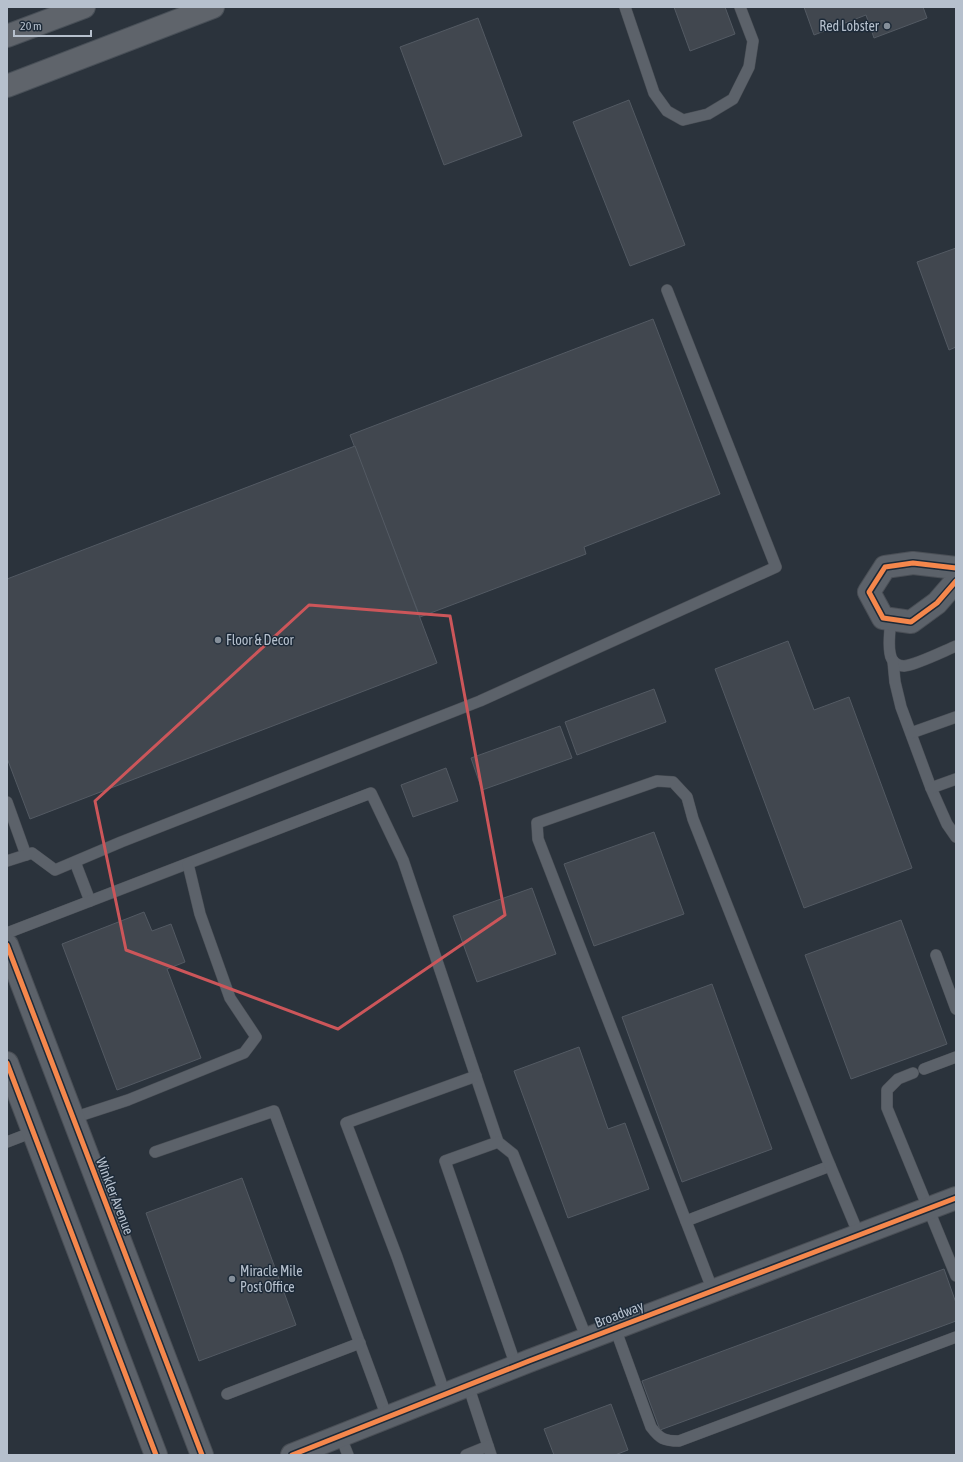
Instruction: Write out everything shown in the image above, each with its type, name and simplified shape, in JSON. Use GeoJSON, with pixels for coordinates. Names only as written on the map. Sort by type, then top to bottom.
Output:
{"type":"FeatureCollection","features":[{"type":"Feature","properties":{"kind":"main road"},"geometry":{"type":"LineString","coordinates":[[7,36],[84,7]]}},
{"type":"Feature","properties":{"kind":"main road"},"geometry":{"type":"LineString","coordinates":[[7,86],[213,7]]}},
{"type":"Feature","properties":{"kind":"street"},"geometry":{"type":"LineString","coordinates":[[956,568],[913,563],[885,567],[869,592],[883,618],[911,622],[937,603],[956,581]]}},
{"type":"Feature","properties":{"kind":"street","name":"Winkler Avenue"},"geometry":{"type":"LineString","coordinates":[[7,946],[202,1455]]}},
{"type":"Feature","properties":{"kind":"street"},"geometry":{"type":"LineString","coordinates":[[7,1063],[156,1455]]}},
{"type":"Feature","properties":{"kind":"street","name":"Broadway"},"geometry":{"type":"LineString","coordinates":[[292,1455],[516,1366],[956,1198]]}},
{"type":"Feature","properties":{"kind":"lane"},"geometry":{"type":"LineString","coordinates":[[625,7],[654,93],[666,111],[683,120],[708,114],[733,99],[749,67],[753,41],[740,7]]}},
{"type":"Feature","properties":{"kind":"lane"},"geometry":{"type":"LineString","coordinates":[[7,861],[32,853],[55,870],[121,842],[480,701],[776,567],[667,290]]}},
{"type":"Feature","properties":{"kind":"lane"},"geometry":{"type":"LineString","coordinates":[[891,619],[890,654],[893,661],[895,682],[901,707],[931,788],[947,824],[956,837]]}},
{"type":"Feature","properties":{"kind":"lane"},"geometry":{"type":"LineString","coordinates":[[893,661],[898,665],[904,666],[956,646]]}},
{"type":"Feature","properties":{"kind":"lane"},"geometry":{"type":"LineString","coordinates":[[911,734],[956,717]]}},
{"type":"Feature","properties":{"kind":"lane"},"geometry":{"type":"LineString","coordinates":[[931,788],[956,779]]}},
{"type":"Feature","properties":{"kind":"lane"},"geometry":{"type":"LineString","coordinates":[[713,1291],[538,839],[537,823],[657,782],[673,782],[687,797],[693,819],[830,1166],[859,1235]]}},
{"type":"Feature","properties":{"kind":"lane"},"geometry":{"type":"LineString","coordinates":[[7,933],[371,793],[403,860],[498,1142],[513,1154],[587,1339]]}},
{"type":"Feature","properties":{"kind":"lane"},"geometry":{"type":"LineString","coordinates":[[7,802],[26,855]]}},
{"type":"Feature","properties":{"kind":"lane"},"geometry":{"type":"LineString","coordinates":[[75,862],[90,901]]}},
{"type":"Feature","properties":{"kind":"lane"},"geometry":{"type":"LineString","coordinates":[[73,1118],[128,1100],[244,1053],[256,1037],[230,998],[200,914],[188,864]]}},
{"type":"Feature","properties":{"kind":"lane"},"geometry":{"type":"LineString","coordinates":[[936,955],[956,1009]]}},
{"type":"Feature","properties":{"kind":"lane"},"geometry":{"type":"LineString","coordinates":[[924,1069],[956,1057]]}},
{"type":"Feature","properties":{"kind":"lane"},"geometry":{"type":"LineString","coordinates":[[913,1073],[898,1079],[886,1090],[887,1108],[956,1276]]}},
{"type":"Feature","properties":{"kind":"lane"},"geometry":{"type":"LineString","coordinates":[[445,1394],[397,1257],[346,1123],[476,1076]]}},
{"type":"Feature","properties":{"kind":"lane"},"geometry":{"type":"LineString","coordinates":[[155,1152],[274,1111],[387,1417]]}},
{"type":"Feature","properties":{"kind":"lane"},"geometry":{"type":"LineString","coordinates":[[7,1142],[33,1132]]}},
{"type":"Feature","properties":{"kind":"lane"},"geometry":{"type":"LineString","coordinates":[[498,1142],[445,1161],[516,1366]]}},
{"type":"Feature","properties":{"kind":"lane"},"geometry":{"type":"LineString","coordinates":[[686,1221],[830,1166]]}},
{"type":"Feature","properties":{"kind":"lane"},"geometry":{"type":"LineString","coordinates":[[615,1328],[651,1427],[658,1436],[667,1441],[679,1440],[956,1337]]}},
{"type":"Feature","properties":{"kind":"lane"},"geometry":{"type":"LineString","coordinates":[[227,1394],[360,1343]]}},
{"type":"Feature","properties":{"kind":"lane"},"geometry":{"type":"LineString","coordinates":[[466,1455],[490,1451],[468,1385]]}},
{"type":"Feature","properties":{"kind":"lane"},"geometry":{"type":"LineString","coordinates":[[340,1435],[348,1455]]}},
{"type":"Feature","properties":{"kind":"highlighted area"},"geometry":{"type":"Polygon","coordinates":[[[309,605],[450,616],[505,915],[338,1029],[126,950],[95,801],[309,605]]]}},
{"type":"Feature","properties":{"kind":"building"},"geometry":{"type":"Polygon","coordinates":[[[674,7],[725,7],[735,34],[690,51],[674,7]]]}},
{"type":"Feature","properties":{"kind":"building","name":"Red Lobster"},"geometry":{"type":"Polygon","coordinates":[[[804,7],[923,7],[927,18],[874,38],[866,15],[814,35],[804,7]]]}},
{"type":"Feature","properties":{"kind":"building"},"geometry":{"type":"Polygon","coordinates":[[[478,18],[522,136],[444,165],[400,47],[478,18]]]}},
{"type":"Feature","properties":{"kind":"building"},"geometry":{"type":"Polygon","coordinates":[[[629,100],[685,245],[630,266],[573,122],[629,100]]]}},
{"type":"Feature","properties":{"kind":"building"},"geometry":{"type":"Polygon","coordinates":[[[956,248],[956,347],[949,350],[917,262],[956,248]]]}},
{"type":"Feature","properties":{"kind":"building"},"geometry":{"type":"Polygon","coordinates":[[[653,319],[720,494],[584,547],[586,554],[420,617],[350,435],[653,319]]]}},
{"type":"Feature","properties":{"kind":"building","name":"Floor & Decor"},"geometry":{"type":"Polygon","coordinates":[[[355,446],[437,663],[30,819],[7,758],[7,579],[355,446]]]}},
{"type":"Feature","properties":{"kind":"building"},"geometry":{"type":"Polygon","coordinates":[[[788,641],[814,710],[849,697],[912,868],[804,908],[715,669],[788,641]]]}},
{"type":"Feature","properties":{"kind":"building"},"geometry":{"type":"Polygon","coordinates":[[[654,689],[666,722],[577,755],[565,722],[654,689]]]}},
{"type":"Feature","properties":{"kind":"building"},"geometry":{"type":"Polygon","coordinates":[[[560,726],[572,758],[482,790],[471,758],[560,726]]]}},
{"type":"Feature","properties":{"kind":"building"},"geometry":{"type":"Polygon","coordinates":[[[446,768],[458,801],[413,817],[401,785],[446,768]]]}},
{"type":"Feature","properties":{"kind":"building"},"geometry":{"type":"Polygon","coordinates":[[[654,832],[684,914],[594,946],[564,864],[654,832]]]}},
{"type":"Feature","properties":{"kind":"building"},"geometry":{"type":"Polygon","coordinates":[[[532,888],[556,954],[477,982],[453,916],[532,888]]]}},
{"type":"Feature","properties":{"kind":"building"},"geometry":{"type":"Polygon","coordinates":[[[144,912],[152,931],[171,924],[185,962],[167,969],[201,1058],[117,1090],[62,944],[144,912]]]}},
{"type":"Feature","properties":{"kind":"building"},"geometry":{"type":"Polygon","coordinates":[[[901,920],[947,1044],[851,1079],[805,955],[901,920]]]}},
{"type":"Feature","properties":{"kind":"building"},"geometry":{"type":"Polygon","coordinates":[[[712,984],[772,1149],[682,1182],[622,1017],[712,984]]]}},
{"type":"Feature","properties":{"kind":"building"},"geometry":{"type":"Polygon","coordinates":[[[579,1047],[608,1129],[625,1123],[649,1189],[568,1218],[514,1071],[579,1047]]]}},
{"type":"Feature","properties":{"kind":"building"},"geometry":{"type":"Polygon","coordinates":[[[242,1178],[296,1325],[199,1361],[146,1213],[242,1178]]]}},
{"type":"Feature","properties":{"kind":"building"},"geometry":{"type":"Polygon","coordinates":[[[944,1269],[956,1303],[956,1321],[660,1430],[642,1381],[944,1269]]]}},
{"type":"Feature","properties":{"kind":"building"},"geometry":{"type":"Polygon","coordinates":[[[611,1404],[628,1450],[615,1455],[554,1455],[544,1429],[611,1404]]]}},
{"type":"Feature","properties":{"kind":"cycle path"},"geometry":{"type":"LineString","coordinates":[[956,568],[913,563],[885,567],[869,592],[883,618],[911,622],[937,603],[956,581]]}},
{"type":"Feature","properties":{"kind":"cycle path"},"geometry":{"type":"LineString","coordinates":[[7,945],[202,1455]]}},
{"type":"Feature","properties":{"kind":"cycle path"},"geometry":{"type":"LineString","coordinates":[[7,1063],[156,1455]]}},
{"type":"Feature","properties":{"kind":"cycle path"},"geometry":{"type":"LineString","coordinates":[[292,1455],[529,1361],[956,1198]]}},
{"type":"Feature","properties":{"kind":"place","name":"Red Lobster"},"geometry":{"type":"Point","coordinates":[887,26]}},
{"type":"Feature","properties":{"kind":"place","name":"Floor & Decor"},"geometry":{"type":"Point","coordinates":[218,640]}},
{"type":"Feature","properties":{"kind":"place","name":"Miracle Mile Post Office"},"geometry":{"type":"Point","coordinates":[232,1279]}}]}
